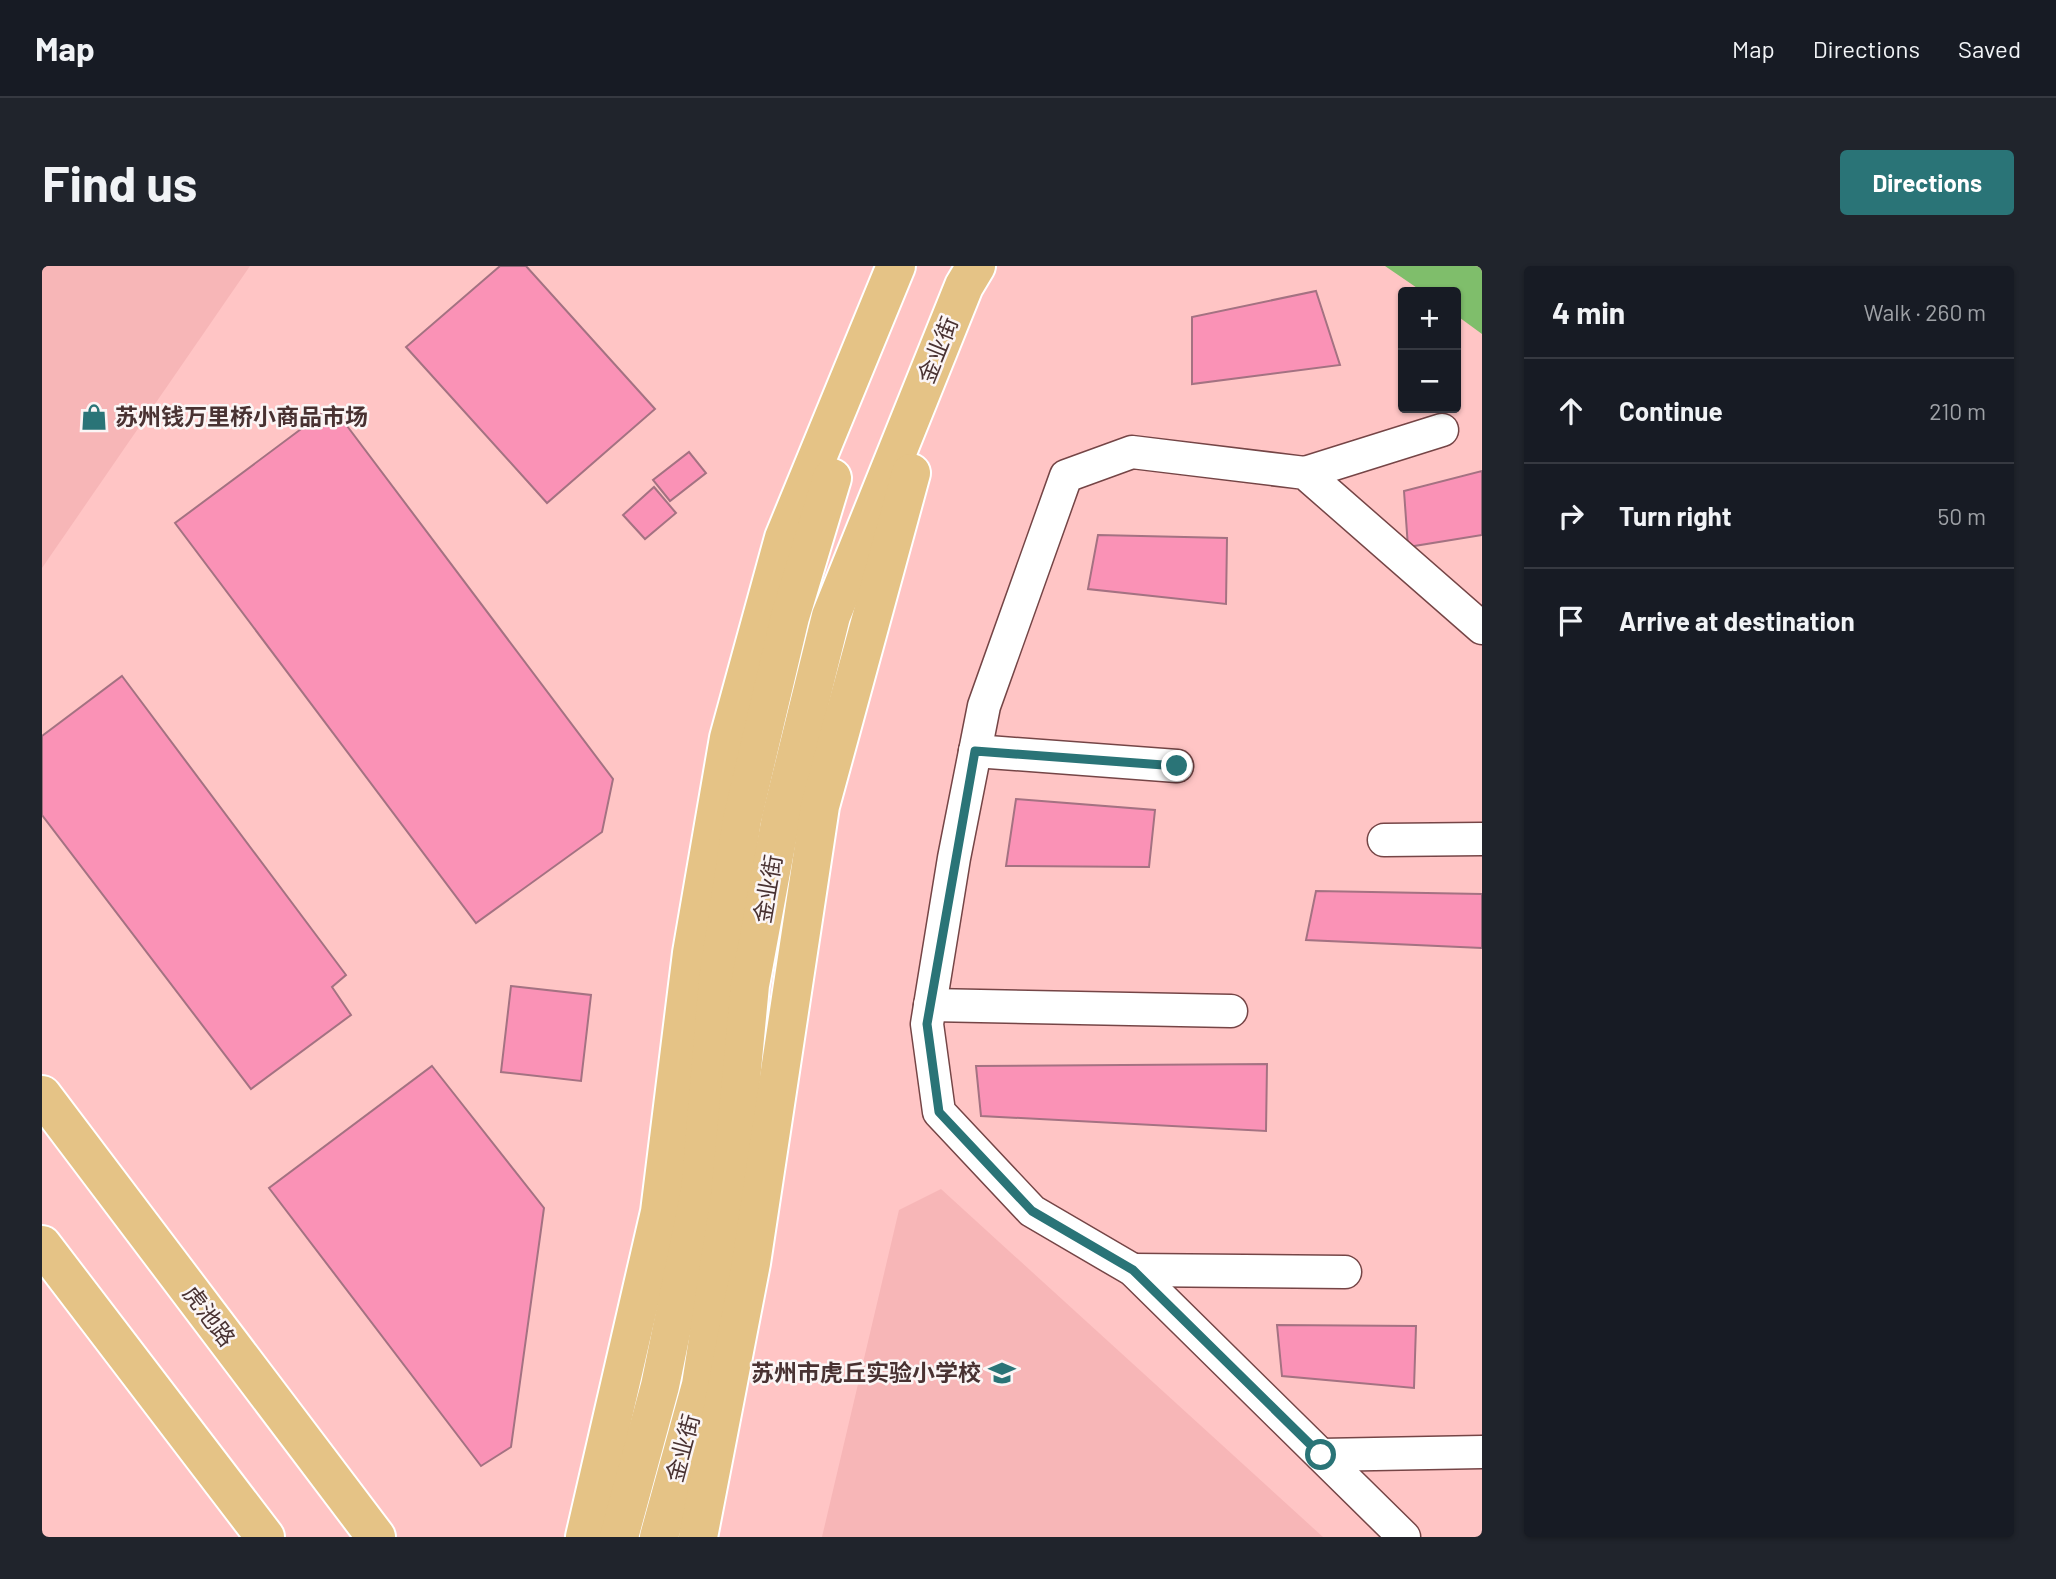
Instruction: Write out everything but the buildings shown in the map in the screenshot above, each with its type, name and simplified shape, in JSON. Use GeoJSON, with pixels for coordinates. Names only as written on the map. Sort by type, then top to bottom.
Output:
{"type":"FeatureCollection","features":[{"type":"Feature","properties":{"kind":"main road","name":"金业街"},"geometry":{"type":"LineString","coordinates":[[659,1537],[701,1385],[730,1195],[734,982],[742,820],[790,617],[897,266]]}},
{"type":"Feature","properties":{"kind":"main road"},"geometry":{"type":"LineString","coordinates":[[585,1537],[660,1212],[692,953],[729,738],[784,538],[897,266]]}},
{"type":"Feature","properties":{"kind":"main road","name":"金业街"},"geometry":{"type":"LineString","coordinates":[[619,1537],[660,1386],[700,1192],[734,982],[781,818],[831,616],[970,276]]}},
{"type":"Feature","properties":{"kind":"main road"},"geometry":{"type":"LineString","coordinates":[[698,1537],[751,1263],[820,806],[970,276]]}},
{"type":"Feature","properties":{"kind":"main road","name":"虎池路"},"geometry":{"type":"LineString","coordinates":[[42,1095],[376,1537]]}},
{"type":"Feature","properties":{"kind":"main road"},"geometry":{"type":"LineString","coordinates":[[42,1245],[265,1537]]}},
{"type":"Feature","properties":{"kind":"street"},"geometry":{"type":"LineString","coordinates":[[1404,1537],[1133,1270],[1032,1211],[939,1112],[927,1024],[984,706],[1066,476],[1132,452],[1305,473],[1441,430]]}},
{"type":"Feature","properties":{"kind":"street"},"geometry":{"type":"LineString","coordinates":[[1305,473],[1482,628]]}},
{"type":"Feature","properties":{"kind":"street"},"geometry":{"type":"LineString","coordinates":[[975,751],[1177,766]]}},
{"type":"Feature","properties":{"kind":"street"},"geometry":{"type":"LineString","coordinates":[[1384,840],[1482,839]]}},
{"type":"Feature","properties":{"kind":"street"},"geometry":{"type":"LineString","coordinates":[[930,1005],[1231,1011]]}},
{"type":"Feature","properties":{"kind":"street"},"geometry":{"type":"LineString","coordinates":[[1133,1270],[1345,1272]]}},
{"type":"Feature","properties":{"kind":"street"},"geometry":{"type":"LineString","coordinates":[[1321,1455],[1482,1452]]}},
{"type":"Feature","properties":{"kind":"shaded area","name":"苏州钱万里桥小商品市场"},"geometry":{"type":"Polygon","coordinates":[[[42,266],[250,266],[42,568],[42,266]]]}},
{"type":"Feature","properties":{"kind":"shaded area"},"geometry":{"type":"Polygon","coordinates":[[[1385,266],[1482,266],[1482,334],[1461,319],[1461,287],[1416,287],[1385,266]]]}},
{"type":"Feature","properties":{"kind":"shaded area","name":"苏州市虎丘实验小学校"},"geometry":{"type":"Polygon","coordinates":[[[941,1189],[1323,1537],[822,1537],[899,1210],[941,1189]]]}},
{"type":"Feature","properties":{"kind":"place","name":"苏州钱万里桥小商品市场"},"geometry":{"type":"Point","coordinates":[94,417]}},
{"type":"Feature","properties":{"kind":"place","name":"苏州市虎丘实验小学校"},"geometry":{"type":"Point","coordinates":[1002,1373]}},
{"type":"Feature","properties":{"kind":"route"},"geometry":{"type":"LineString","coordinates":[[1177,766],[975,751],[954,858],[927,1024],[939,1112],[1032,1211],[1133,1270],[1321,1455]]}}]}
